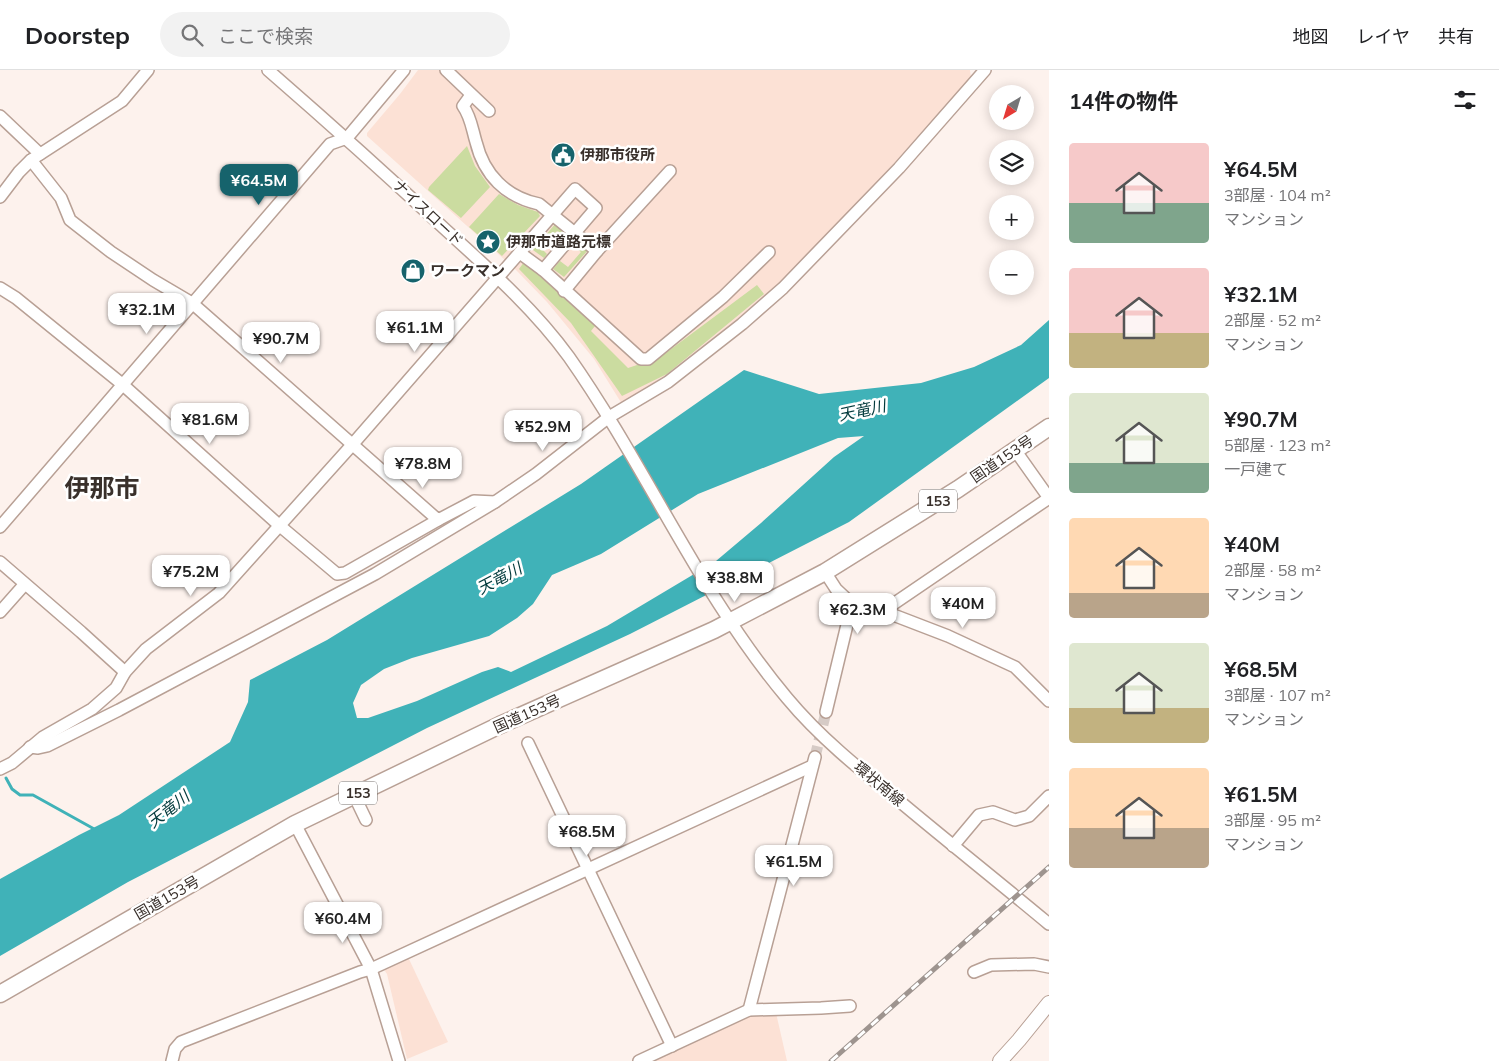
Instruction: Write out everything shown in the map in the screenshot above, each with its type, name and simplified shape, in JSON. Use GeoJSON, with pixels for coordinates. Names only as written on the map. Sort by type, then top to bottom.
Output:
{"type":"FeatureCollection","features":[{"type":"Feature","properties":{"kind":"highway","name":"国道153号"},"geometry":{"type":"LineString","coordinates":[[0,994],[295,824],[500,725],[731,621],[825,572],[958,489],[1049,427]]}},
{"type":"Feature","properties":{"kind":"main road"},"geometry":{"type":"LineString","coordinates":[[1000,1061],[1049,1003]]}},
{"type":"Feature","properties":{"kind":"street"},"geometry":{"type":"LineString","coordinates":[[0,197],[19,172],[35,157],[122,100],[148,70]]}},
{"type":"Feature","properties":{"kind":"street","name":"ナイスロード"},"geometry":{"type":"LineString","coordinates":[[268,70],[347,138],[498,278],[539,319],[568,355],[611,420],[716,600],[731,621]]}},
{"type":"Feature","properties":{"kind":"street"},"geometry":{"type":"LineString","coordinates":[[0,527],[330,144],[347,138],[404,70]]}},
{"type":"Feature","properties":{"kind":"street"},"geometry":{"type":"LineString","coordinates":[[446,70],[489,111]]}},
{"type":"Feature","properties":{"kind":"street"},"geometry":{"type":"LineString","coordinates":[[30,747],[47,746],[119,710],[375,574],[495,502],[668,382],[742,324],[783,288],[899,168],[982,71]]}},
{"type":"Feature","properties":{"kind":"street"},"geometry":{"type":"LineString","coordinates":[[472,95],[463,106],[469,115],[480,157],[489,173],[500,186],[510,193],[529,202],[539,204],[597,251]]}},
{"type":"Feature","properties":{"kind":"street"},"geometry":{"type":"LineString","coordinates":[[0,116],[35,157],[61,198],[70,220],[125,262],[192,303],[438,520]]}},
{"type":"Feature","properties":{"kind":"street"},"geometry":{"type":"LineString","coordinates":[[564,291],[597,251],[670,171]]}},
{"type":"Feature","properties":{"kind":"street"},"geometry":{"type":"LineString","coordinates":[[0,769],[12,763],[44,737],[92,709],[116,688],[125,672],[146,649],[219,593],[352,445],[575,189],[596,208],[543,270]]}},
{"type":"Feature","properties":{"kind":"street"},"geometry":{"type":"LineString","coordinates":[[520,253],[543,270],[641,359],[648,359],[723,297],[769,252]]}},
{"type":"Feature","properties":{"kind":"street"},"geometry":{"type":"LineString","coordinates":[[0,288],[16,298],[122,384],[280,526],[337,574],[345,573],[474,501],[495,502]]}},
{"type":"Feature","properties":{"kind":"street"},"geometry":{"type":"LineString","coordinates":[[883,611],[1049,498],[1015,450]]}},
{"type":"Feature","properties":{"kind":"street"},"geometry":{"type":"LineString","coordinates":[[0,562],[125,672]]}},
{"type":"Feature","properties":{"kind":"street"},"geometry":{"type":"LineString","coordinates":[[825,572],[836,588],[852,604],[883,611],[948,636],[1015,667],[1049,701]]}},
{"type":"Feature","properties":{"kind":"street"},"geometry":{"type":"LineString","coordinates":[[0,612],[24,584]]}},
{"type":"Feature","properties":{"kind":"street"},"geometry":{"type":"LineString","coordinates":[[826,712],[852,604]]}},
{"type":"Feature","properties":{"kind":"street","name":"環状南線"},"geometry":{"type":"LineString","coordinates":[[731,621],[768,675],[811,725],[877,784],[1049,924]]}},
{"type":"Feature","properties":{"kind":"street"},"geometry":{"type":"LineString","coordinates":[[528,743],[672,1046]]}},
{"type":"Feature","properties":{"kind":"street"},"geometry":{"type":"LineString","coordinates":[[172,1061],[175,1049],[181,1042],[371,969],[588,870],[814,762],[749,1010]]}},
{"type":"Feature","properties":{"kind":"street"},"geometry":{"type":"LineString","coordinates":[[354,795],[366,820]]}},
{"type":"Feature","properties":{"kind":"street"},"geometry":{"type":"LineString","coordinates":[[953,846],[979,814],[993,812],[1016,820],[1029,816],[1049,796]]}},
{"type":"Feature","properties":{"kind":"street"},"geometry":{"type":"LineString","coordinates":[[295,824],[371,969],[399,1061]]}},
{"type":"Feature","properties":{"kind":"street"},"geometry":{"type":"LineString","coordinates":[[974,972],[992,965],[1034,964],[1049,967]]}},
{"type":"Feature","properties":{"kind":"street"},"geometry":{"type":"LineString","coordinates":[[639,1061],[749,1010],[850,1006]]}},
{"type":"Feature","properties":{"kind":"shaded area"},"geometry":{"type":"Polygon","coordinates":[[[418,70],[970,70],[971,79],[826,238],[767,296],[666,378],[622,404],[594,359],[547,302],[516,270],[367,136],[367,133],[418,70]]]}},
{"type":"Feature","properties":{"kind":"shaded area"},"geometry":{"type":"Polygon","coordinates":[[[408,957],[448,1042],[407,1059],[387,974],[383,968],[408,957]]]}},
{"type":"Feature","properties":{"kind":"shaded area"},"geometry":{"type":"Polygon","coordinates":[[[776,1013],[787,1061],[652,1061],[752,1014],[776,1013]]]}},
{"type":"Feature","properties":{"kind":"green space"},"geometry":{"type":"Polygon","coordinates":[[[467,146],[475,166],[490,187],[461,218],[428,190],[467,146]]]}},
{"type":"Feature","properties":{"kind":"green space"},"geometry":{"type":"Polygon","coordinates":[[[499,194],[518,205],[538,212],[540,216],[502,256],[469,227],[499,194]]]}},
{"type":"Feature","properties":{"kind":"green space"},"geometry":{"type":"Polygon","coordinates":[[[556,223],[567,231],[563,235],[557,231],[542,249],[547,254],[544,258],[533,250],[556,223]]]}},
{"type":"Feature","properties":{"kind":"green space"},"geometry":{"type":"Polygon","coordinates":[[[578,240],[589,249],[564,277],[553,269],[560,261],[568,267],[581,252],[573,246],[578,240]]]}},
{"type":"Feature","properties":{"kind":"green space"},"geometry":{"type":"Polygon","coordinates":[[[524,262],[595,326],[591,331],[628,368],[651,364],[757,285],[764,294],[667,374],[622,396],[571,323],[519,269],[524,262]]]}},
{"type":"Feature","properties":{"kind":"water","name":"天竜川"},"geometry":{"type":"Polygon","coordinates":[[[1049,320],[1049,378],[849,522],[630,634],[427,728],[128,882],[0,956],[0,879],[119,815],[230,742],[248,702],[250,680],[327,640],[581,484],[744,370],[819,394],[921,383],[974,367],[1021,345],[1049,320]],[[864,436],[838,438],[698,494],[601,554],[552,575],[533,604],[517,618],[489,636],[412,658],[384,669],[361,685],[353,703],[357,718],[368,718],[417,701],[482,672],[498,667],[511,672],[607,626],[716,561],[834,457],[864,436]]]}},
{"type":"Feature","properties":{"kind":"waterway"},"geometry":{"type":"LineString","coordinates":[[6,778],[12,789],[20,795],[33,795],[96,830]]}},
{"type":"Feature","properties":{"kind":"tunnel"},"geometry":{"type":"LineString","coordinates":[[815,757],[826,712]]}},
{"type":"Feature","properties":{"kind":"railway"},"geometry":{"type":"LineString","coordinates":[[831,1061],[1049,867]]}},
{"type":"Feature","properties":{"kind":"place","name":"伊那市役所"},"geometry":{"type":"Point","coordinates":[563,155]}},
{"type":"Feature","properties":{"kind":"place","name":"伊那市道路元標"},"geometry":{"type":"Point","coordinates":[488,242]}},
{"type":"Feature","properties":{"kind":"place","name":"ワークマン"},"geometry":{"type":"Point","coordinates":[413,271]}},
{"type":"Feature","properties":{"kind":"district","name":"伊那市"},"geometry":{"type":"Point","coordinates":[102,488]}}]}
